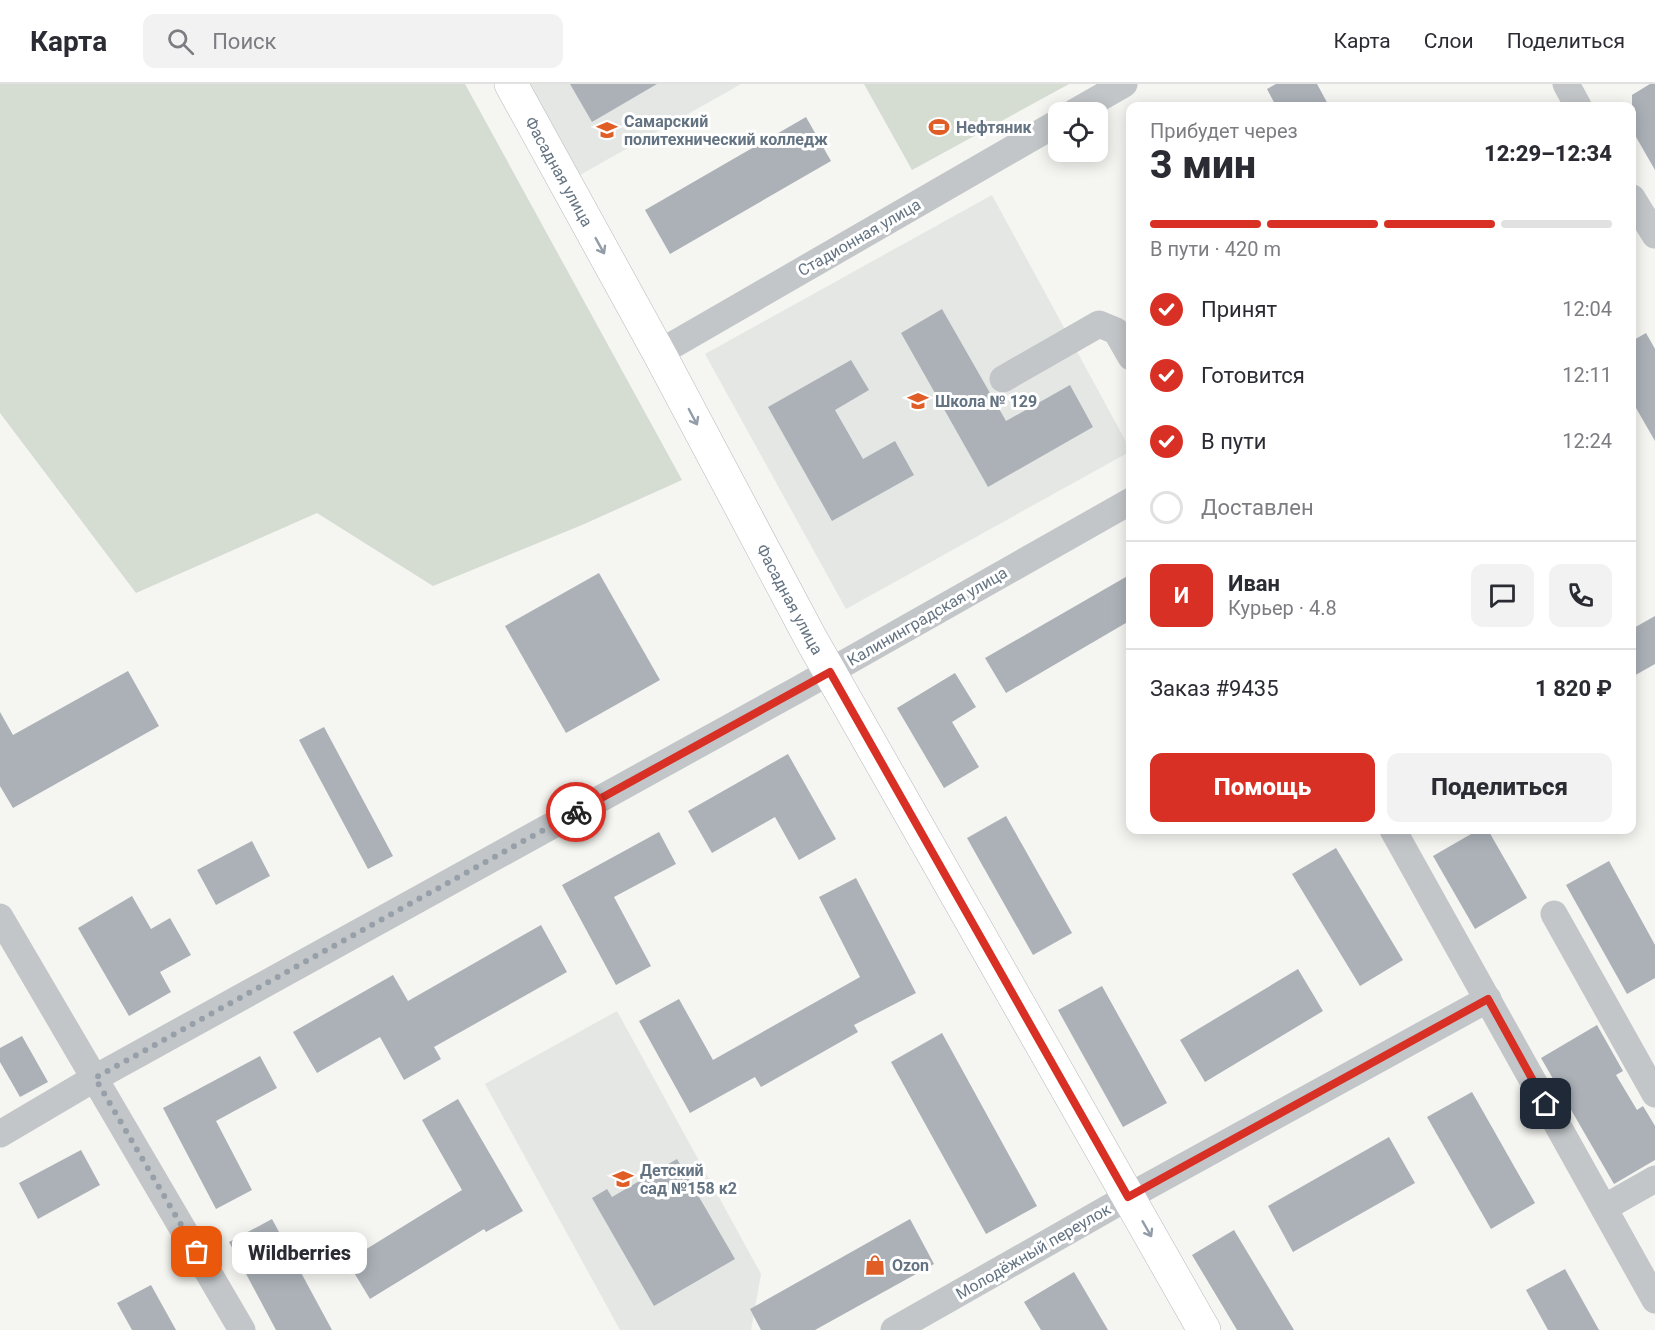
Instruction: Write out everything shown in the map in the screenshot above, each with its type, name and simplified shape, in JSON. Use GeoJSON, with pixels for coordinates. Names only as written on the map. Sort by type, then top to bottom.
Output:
{"type":"FeatureCollection","features":[{"type":"Feature","properties":{"kind":"main road","name":"Фасадная улица"},"geometry":{"type":"LineString","coordinates":[[511,84],[659,353],[830,672],[1204,1330]]}},
{"type":"Feature","properties":{"kind":"street"},"geometry":{"type":"LineString","coordinates":[[1092,102],[1124,84]]}},
{"type":"Feature","properties":{"kind":"street","name":"Стадионная улица"},"geometry":{"type":"LineString","coordinates":[[659,353],[1048,128]]}},
{"type":"Feature","properties":{"kind":"street"},"geometry":{"type":"LineString","coordinates":[[1003,379],[1099,324],[1116,331],[1126,348]]}},
{"type":"Feature","properties":{"kind":"street","name":"Калининградская улица"},"geometry":{"type":"LineString","coordinates":[[0,1134],[95,1078],[830,672],[1126,504]]}},
{"type":"Feature","properties":{"kind":"street"},"geometry":{"type":"LineString","coordinates":[[1395,834],[1655,1300]]}},
{"type":"Feature","properties":{"kind":"street"},"geometry":{"type":"LineString","coordinates":[[1554,914],[1655,1094]]}},
{"type":"Feature","properties":{"kind":"street"},"geometry":{"type":"LineString","coordinates":[[0,917],[242,1330]]}},
{"type":"Feature","properties":{"kind":"street","name":"Молодёжный переулок"},"geometry":{"type":"LineString","coordinates":[[894,1330],[1128,1197],[1488,999]]}},
{"type":"Feature","properties":{"kind":"street"},"geometry":{"type":"LineString","coordinates":[[1604,1208],[1655,1179]]}},
{"type":"Feature","properties":{"kind":"shaded area"},"geometry":{"type":"Polygon","coordinates":[[[0,84],[465,84],[682,480],[582,525],[433,586],[317,513],[136,593],[0,413],[0,84]]]}},
{"type":"Feature","properties":{"kind":"shaded area","name":"Самарский политехнический колледж"},"geometry":{"type":"Polygon","coordinates":[[[528,84],[741,84],[580,175],[528,84]]]}},
{"type":"Feature","properties":{"kind":"shaded area","name":"Нефтяник"},"geometry":{"type":"Polygon","coordinates":[[[864,84],[1069,84],[912,170],[864,84]]]}},
{"type":"Feature","properties":{"kind":"shaded area","name":"Школа № 129"},"geometry":{"type":"Polygon","coordinates":[[[992,195],[1126,442],[1126,454],[846,609],[705,354],[992,195]]]}},
{"type":"Feature","properties":{"kind":"shaded area","name":"Детский сад №158 к2"},"geometry":{"type":"Polygon","coordinates":[[[617,1011],[761,1274],[751,1330],[620,1330],[485,1084],[617,1011]]]}},
{"type":"Feature","properties":{"kind":"building"},"geometry":{"type":"Polygon","coordinates":[[[570,84],[657,84],[592,122],[570,84]]]}},
{"type":"Feature","properties":{"kind":"building"},"geometry":{"type":"Polygon","coordinates":[[[1276,84],[1317,84],[1327,102],[1274,102],[1267,89],[1276,84]]]}},
{"type":"Feature","properties":{"kind":"building"},"geometry":{"type":"Polygon","coordinates":[[[1650,84],[1655,84],[1655,170],[1636,137],[1636,102],[1632,102],[1632,95],[1650,84]]]}},
{"type":"Feature","properties":{"kind":"building"},"geometry":{"type":"Polygon","coordinates":[[[806,117],[831,161],[670,254],[645,210],[806,117]]]}},
{"type":"Feature","properties":{"kind":"building"},"geometry":{"type":"Polygon","coordinates":[[[942,309],[1006,421],[1070,385],[1093,427],[988,487],[901,333],[942,309]]]}},
{"type":"Feature","properties":{"kind":"building"},"geometry":{"type":"Polygon","coordinates":[[[1646,333],[1655,349],[1655,441],[1636,408],[1636,339],[1646,333]]]}},
{"type":"Feature","properties":{"kind":"building"},"geometry":{"type":"Polygon","coordinates":[[[851,360],[869,390],[835,410],[863,459],[895,441],[914,475],[832,521],[768,407],[851,360]]]}},
{"type":"Feature","properties":{"kind":"building"},"geometry":{"type":"Polygon","coordinates":[[[599,573],[660,680],[566,733],[505,626],[599,573]]]}},
{"type":"Feature","properties":{"kind":"building"},"geometry":{"type":"Polygon","coordinates":[[[1126,577],[1126,623],[1006,693],[985,658],[1126,577]]]}},
{"type":"Feature","properties":{"kind":"building"},"geometry":{"type":"Polygon","coordinates":[[[1655,616],[1655,664],[1636,675],[1636,627],[1655,616]]]}},
{"type":"Feature","properties":{"kind":"building"},"geometry":{"type":"Polygon","coordinates":[[[128,671],[159,726],[13,808],[0,786],[0,712],[13,735],[128,671]]]}},
{"type":"Feature","properties":{"kind":"building"},"geometry":{"type":"Polygon","coordinates":[[[955,673],[976,707],[952,722],[979,767],[944,788],[897,708],[955,673]]]}},
{"type":"Feature","properties":{"kind":"building"},"geometry":{"type":"Polygon","coordinates":[[[324,727],[393,856],[368,869],[299,740],[324,727]]]}},
{"type":"Feature","properties":{"kind":"building"},"geometry":{"type":"Polygon","coordinates":[[[788,754],[836,839],[799,860],[775,817],[712,853],[688,811],[788,754]]]}},
{"type":"Feature","properties":{"kind":"building"},"geometry":{"type":"Polygon","coordinates":[[[1006,816],[1072,933],[1033,955],[967,838],[1006,816]]]}},
{"type":"Feature","properties":{"kind":"building"},"geometry":{"type":"Polygon","coordinates":[[[659,832],[676,864],[614,897],[651,966],[616,985],[562,885],[659,832]]]}},
{"type":"Feature","properties":{"kind":"building"},"geometry":{"type":"Polygon","coordinates":[[[1471,834],[1490,834],[1527,898],[1475,929],[1433,856],[1471,834]]]}},
{"type":"Feature","properties":{"kind":"building"},"geometry":{"type":"Polygon","coordinates":[[[252,841],[270,876],[216,905],[197,870],[252,841]]]}},
{"type":"Feature","properties":{"kind":"building"},"geometry":{"type":"Polygon","coordinates":[[[1336,848],[1403,960],[1360,986],[1292,874],[1336,848]]]}},
{"type":"Feature","properties":{"kind":"building"},"geometry":{"type":"Polygon","coordinates":[[[1609,861],[1655,945],[1655,978],[1627,994],[1566,885],[1609,861]]]}},
{"type":"Feature","properties":{"kind":"building"},"geometry":{"type":"Polygon","coordinates":[[[856,878],[916,993],[854,1025],[858,1032],[761,1087],[755,1077],[690,1113],[639,1021],[679,999],[713,1060],[860,977],[819,897],[856,878]]]}},
{"type":"Feature","properties":{"kind":"building"},"geometry":{"type":"Polygon","coordinates":[[[132,896],[151,929],[170,918],[191,955],[160,972],[171,992],[129,1016],[78,928],[132,896]]]}},
{"type":"Feature","properties":{"kind":"building"},"geometry":{"type":"Polygon","coordinates":[[[541,925],[567,972],[434,1047],[441,1059],[404,1080],[380,1037],[317,1073],[293,1032],[393,975],[408,1001],[541,925]]]}},
{"type":"Feature","properties":{"kind":"building"},"geometry":{"type":"Polygon","coordinates":[[[1298,969],[1323,1011],[1205,1082],[1180,1040],[1298,969]]]}},
{"type":"Feature","properties":{"kind":"building"},"geometry":{"type":"Polygon","coordinates":[[[1102,986],[1167,1103],[1123,1127],[1058,1010],[1102,986]]]}},
{"type":"Feature","properties":{"kind":"building"},"geometry":{"type":"Polygon","coordinates":[[[1597,1025],[1623,1071],[1616,1075],[1637,1110],[1643,1106],[1655,1126],[1655,1160],[1614,1184],[1541,1058],[1597,1025]]]}},
{"type":"Feature","properties":{"kind":"building"},"geometry":{"type":"Polygon","coordinates":[[[942,1033],[1037,1206],[986,1234],[891,1062],[942,1033]]]}},
{"type":"Feature","properties":{"kind":"building"},"geometry":{"type":"Polygon","coordinates":[[[22,1036],[48,1082],[20,1097],[0,1062],[0,1048],[22,1036]]]}},
{"type":"Feature","properties":{"kind":"building"},"geometry":{"type":"Polygon","coordinates":[[[260,1056],[277,1088],[216,1121],[252,1190],[216,1209],[163,1108],[260,1056]]]}},
{"type":"Feature","properties":{"kind":"building"},"geometry":{"type":"Polygon","coordinates":[[[1472,1092],[1535,1203],[1491,1229],[1427,1117],[1472,1092]]]}},
{"type":"Feature","properties":{"kind":"building"},"geometry":{"type":"Polygon","coordinates":[[[458,1099],[523,1211],[486,1232],[484,1229],[370,1299],[347,1261],[462,1190],[422,1120],[458,1099]]]}},
{"type":"Feature","properties":{"kind":"building"},"geometry":{"type":"Polygon","coordinates":[[[1389,1137],[1415,1183],[1293,1252],[1268,1206],[1389,1137]]]}},
{"type":"Feature","properties":{"kind":"building"},"geometry":{"type":"Polygon","coordinates":[[[81,1150],[100,1185],[38,1219],[19,1183],[81,1150]]]}},
{"type":"Feature","properties":{"kind":"building"},"geometry":{"type":"Polygon","coordinates":[[[677,1159],[735,1259],[654,1306],[592,1198],[607,1189],[612,1197],[677,1159]]]}},
{"type":"Feature","properties":{"kind":"building"},"geometry":{"type":"Polygon","coordinates":[[[272,1219],[332,1330],[276,1330],[229,1242],[272,1219]]]}},
{"type":"Feature","properties":{"kind":"building"},"geometry":{"type":"Polygon","coordinates":[[[910,1219],[934,1264],[815,1330],[761,1330],[750,1309],[910,1219]]]}},
{"type":"Feature","properties":{"kind":"building"},"geometry":{"type":"Polygon","coordinates":[[[1234,1230],[1294,1330],[1237,1330],[1192,1255],[1234,1230]]]}},
{"type":"Feature","properties":{"kind":"building"},"geometry":{"type":"Polygon","coordinates":[[[1565,1269],[1599,1330],[1548,1330],[1526,1290],[1565,1269]]]}},
{"type":"Feature","properties":{"kind":"building"},"geometry":{"type":"Polygon","coordinates":[[[1074,1272],[1108,1330],[1041,1330],[1024,1302],[1074,1272]]]}},
{"type":"Feature","properties":{"kind":"building"},"geometry":{"type":"Polygon","coordinates":[[[151,1285],[176,1330],[132,1330],[117,1303],[151,1285]]]}},
{"type":"Feature","properties":{"kind":"way so far"},"geometry":{"type":"LineString","coordinates":[[197,1252],[95,1078],[576,812]]}},
{"type":"Feature","properties":{"kind":"place","name":"Нефтяник"},"geometry":{"type":"Point","coordinates":[939,127]}},
{"type":"Feature","properties":{"kind":"place","name":"Самарский политехнический колледж"},"geometry":{"type":"Point","coordinates":[607,130]}},
{"type":"Feature","properties":{"kind":"place","name":"Школа № 129"},"geometry":{"type":"Point","coordinates":[918,401]}},
{"type":"Feature","properties":{"kind":"place","name":"Детский сад №158 к2"},"geometry":{"type":"Point","coordinates":[623,1179]}},
{"type":"Feature","properties":{"kind":"place","name":"Wildberries"},"geometry":{"type":"Point","coordinates":[197,1252]}},
{"type":"Feature","properties":{"kind":"place","name":"Ozon"},"geometry":{"type":"Point","coordinates":[875,1265]}},
{"type":"Feature","properties":{"kind":"route"},"geometry":{"type":"LineString","coordinates":[[576,812],[830,672],[1128,1197],[1488,999],[1546,1104]]}}]}
